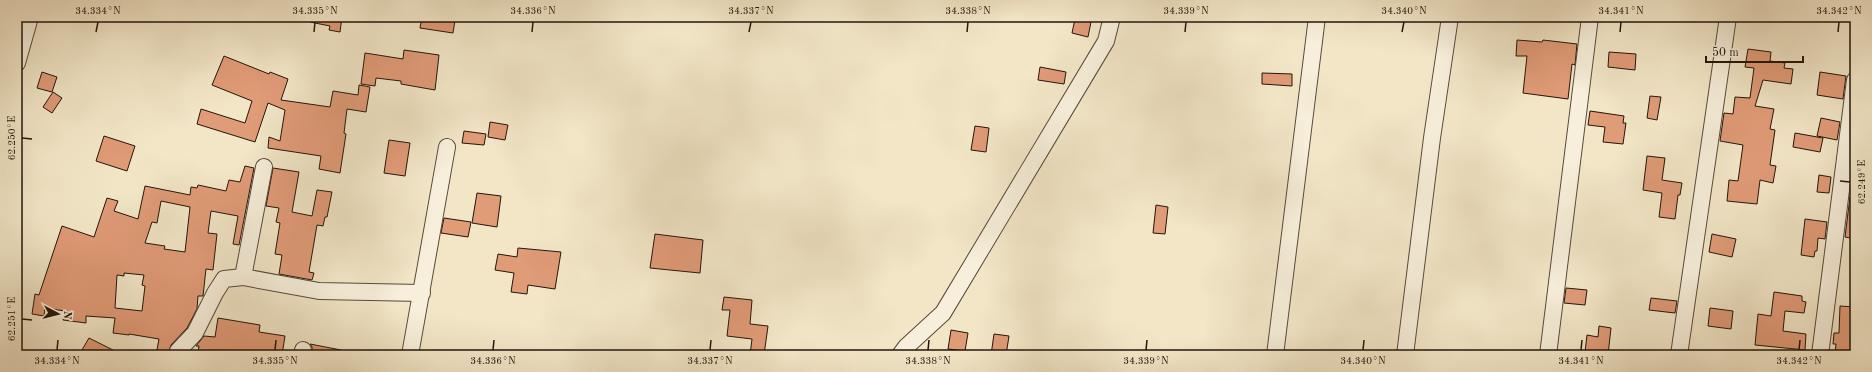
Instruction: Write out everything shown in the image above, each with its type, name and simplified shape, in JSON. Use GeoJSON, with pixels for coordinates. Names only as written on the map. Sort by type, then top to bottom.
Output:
{"type":"FeatureCollection","features":[{"type":"Feature","properties":{"kind":"street"},"geometry":{"type":"LineString","coordinates":[[17,63],[30,17]]}},
{"type":"Feature","properties":{"kind":"street"},"geometry":{"type":"LineString","coordinates":[[900,355],[906,347],[943,313],[1106,41],[1112,17]]}},
{"type":"Feature","properties":{"kind":"street"},"geometry":{"type":"LineString","coordinates":[[1276,355],[1316,17]]}},
{"type":"Feature","properties":{"kind":"street"},"geometry":{"type":"LineString","coordinates":[[1405,355],[1432,138],[1450,17]]}},
{"type":"Feature","properties":{"kind":"street"},"geometry":{"type":"LineString","coordinates":[[1548,355],[1590,17]]}},
{"type":"Feature","properties":{"kind":"street"},"geometry":{"type":"LineString","coordinates":[[1679,355],[1728,17]]}},
{"type":"Feature","properties":{"kind":"street"},"geometry":{"type":"LineString","coordinates":[[1820,355],[1855,80]]}},
{"type":"Feature","properties":{"kind":"street"},"geometry":{"type":"LineString","coordinates":[[410,355],[447,147]]}},
{"type":"Feature","properties":{"kind":"street"},"geometry":{"type":"LineString","coordinates":[[243,277],[264,166]]}},
{"type":"Feature","properties":{"kind":"street"},"geometry":{"type":"LineString","coordinates":[[177,355],[178,351],[195,333],[215,293],[224,279],[243,277],[319,291],[422,293]]}},
{"type":"Feature","properties":{"kind":"building"},"geometry":{"type":"Polygon","coordinates":[[[310,17],[342,17],[340,32],[329,30],[330,26],[310,22],[310,17]]]}},
{"type":"Feature","properties":{"kind":"building"},"geometry":{"type":"Polygon","coordinates":[[[422,17],[455,20],[453,33],[420,28],[422,17]]]}},
{"type":"Feature","properties":{"kind":"building"},"geometry":{"type":"Polygon","coordinates":[[[1075,19],[1091,22],[1088,37],[1072,33],[1075,19]]]}},
{"type":"Feature","properties":{"kind":"building"},"geometry":{"type":"Polygon","coordinates":[[[1517,40],[1542,42],[1543,40],[1577,44],[1575,65],[1572,64],[1568,99],[1523,93],[1527,56],[1516,56],[1517,40]]]}},
{"type":"Feature","properties":{"kind":"building"},"geometry":{"type":"Polygon","coordinates":[[[1748,49],[1771,52],[1770,61],[1785,63],[1784,68],[1793,69],[1791,84],[1763,80],[1755,106],[1774,109],[1770,129],[1775,130],[1770,165],[1776,166],[1773,183],[1760,180],[1757,204],[1727,201],[1729,180],[1738,181],[1743,145],[1720,141],[1724,113],[1733,114],[1735,97],[1750,98],[1754,68],[1745,67],[1748,49]]]}},
{"type":"Feature","properties":{"kind":"building"},"geometry":{"type":"Polygon","coordinates":[[[404,50],[439,55],[435,90],[401,84],[401,81],[376,78],[375,86],[361,84],[365,53],[403,59],[404,50]]]}},
{"type":"Feature","properties":{"kind":"building"},"geometry":{"type":"Polygon","coordinates":[[[1609,52],[1636,54],[1635,70],[1608,67],[1609,52]]]}},
{"type":"Feature","properties":{"kind":"building"},"geometry":{"type":"Polygon","coordinates":[[[224,56],[269,74],[270,72],[288,79],[281,100],[330,107],[333,91],[358,95],[359,85],[370,87],[366,112],[347,109],[344,133],[346,134],[340,173],[319,169],[321,156],[268,148],[269,137],[280,141],[285,110],[268,103],[255,142],[197,124],[201,109],[245,123],[252,101],[212,85],[224,56]]]}},
{"type":"Feature","properties":{"kind":"building"},"geometry":{"type":"Polygon","coordinates":[[[1040,67],[1066,72],[1064,84],[1038,80],[1040,67]]]}},
{"type":"Feature","properties":{"kind":"building"},"geometry":{"type":"Polygon","coordinates":[[[42,72],[57,77],[52,92],[37,88],[42,72]]]}},
{"type":"Feature","properties":{"kind":"building"},"geometry":{"type":"Polygon","coordinates":[[[1820,72],[1846,76],[1843,99],[1817,95],[1820,72]]]}},
{"type":"Feature","properties":{"kind":"building"},"geometry":{"type":"Polygon","coordinates":[[[1262,73],[1292,74],[1292,86],[1262,84],[1262,73]]]}},
{"type":"Feature","properties":{"kind":"building"},"geometry":{"type":"Polygon","coordinates":[[[53,92],[62,98],[52,113],[43,107],[53,92]]]}},
{"type":"Feature","properties":{"kind":"building"},"geometry":{"type":"Polygon","coordinates":[[[1650,96],[1661,97],[1657,120],[1647,118],[1650,96]]]}},
{"type":"Feature","properties":{"kind":"building"},"geometry":{"type":"Polygon","coordinates":[[[1590,111],[1624,116],[1623,123],[1626,123],[1623,144],[1603,142],[1605,127],[1588,125],[1590,111]]]}},
{"type":"Feature","properties":{"kind":"building"},"geometry":{"type":"Polygon","coordinates":[[[1821,118],[1840,122],[1837,140],[1817,136],[1821,118]]]}},
{"type":"Feature","properties":{"kind":"building"},"geometry":{"type":"Polygon","coordinates":[[[490,122],[508,125],[505,140],[488,137],[490,122]]]}},
{"type":"Feature","properties":{"kind":"building"},"geometry":{"type":"Polygon","coordinates":[[[975,126],[989,128],[986,152],[971,150],[975,126]]]}},
{"type":"Feature","properties":{"kind":"building"},"geometry":{"type":"Polygon","coordinates":[[[464,131],[486,134],[484,145],[462,143],[464,131]]]}},
{"type":"Feature","properties":{"kind":"building"},"geometry":{"type":"Polygon","coordinates":[[[1795,133],[1823,138],[1820,152],[1793,147],[1795,133]]]}},
{"type":"Feature","properties":{"kind":"building"},"geometry":{"type":"Polygon","coordinates":[[[104,136],[135,146],[127,171],[96,161],[104,136]]]}},
{"type":"Feature","properties":{"kind":"building"},"geometry":{"type":"Polygon","coordinates":[[[389,140],[410,143],[405,176],[384,173],[389,140]]]}},
{"type":"Feature","properties":{"kind":"building"},"geometry":{"type":"Polygon","coordinates":[[[1647,156],[1665,158],[1662,180],[1682,183],[1680,195],[1678,195],[1675,219],[1659,217],[1662,193],[1643,190],[1647,156]]]}},
{"type":"Feature","properties":{"kind":"building"},"geometry":{"type":"Polygon","coordinates":[[[245,166],[254,168],[239,245],[233,244],[238,216],[211,211],[208,233],[217,234],[213,270],[206,269],[203,296],[198,296],[197,309],[187,328],[171,345],[168,355],[156,355],[159,339],[113,333],[115,318],[86,316],[86,323],[63,320],[65,311],[45,308],[44,316],[32,314],[35,294],[39,295],[62,226],[94,237],[107,198],[118,201],[114,211],[138,219],[145,186],[190,195],[191,187],[197,188],[198,185],[226,191],[229,180],[240,182],[245,166]],[[161,201],[157,223],[152,222],[145,243],[165,246],[164,249],[185,252],[190,207],[161,201]],[[124,273],[124,276],[117,275],[115,308],[142,311],[145,286],[142,285],[144,275],[124,273]]]}},
{"type":"Feature","properties":{"kind":"building"},"geometry":{"type":"Polygon","coordinates":[[[273,168],[299,172],[292,212],[312,216],[317,190],[332,192],[327,217],[325,217],[323,226],[317,225],[309,272],[314,273],[312,280],[279,274],[282,255],[275,254],[280,223],[276,222],[279,208],[266,206],[273,168]]]}},
{"type":"Feature","properties":{"kind":"building"},"geometry":{"type":"Polygon","coordinates":[[[1819,175],[1831,177],[1829,193],[1817,192],[1819,175]]]}},
{"type":"Feature","properties":{"kind":"building"},"geometry":{"type":"Polygon","coordinates":[[[477,193],[501,196],[497,227],[472,223],[477,193]]]}},
{"type":"Feature","properties":{"kind":"building"},"geometry":{"type":"Polygon","coordinates":[[[1850,197],[1855,198],[1855,239],[1845,237],[1850,197]]]}},
{"type":"Feature","properties":{"kind":"building"},"geometry":{"type":"Polygon","coordinates":[[[1156,205],[1168,207],[1165,234],[1153,233],[1156,205]]]}},
{"type":"Feature","properties":{"kind":"building"},"geometry":{"type":"Polygon","coordinates":[[[444,218],[471,222],[468,237],[441,233],[444,218]]]}},
{"type":"Feature","properties":{"kind":"building"},"geometry":{"type":"Polygon","coordinates":[[[1805,219],[1827,222],[1825,239],[1818,238],[1817,251],[1815,251],[1814,257],[1801,255],[1805,219]]]}},
{"type":"Feature","properties":{"kind":"building"},"geometry":{"type":"Polygon","coordinates":[[[655,234],[703,240],[700,273],[650,268],[655,234]]]}},
{"type":"Feature","properties":{"kind":"building"},"geometry":{"type":"Polygon","coordinates":[[[1712,234],[1736,239],[1732,257],[1709,252],[1712,234]]]}},
{"type":"Feature","properties":{"kind":"building"},"geometry":{"type":"Polygon","coordinates":[[[518,248],[561,252],[555,289],[528,285],[527,294],[511,292],[514,273],[495,270],[498,254],[517,257],[518,248]]]}},
{"type":"Feature","properties":{"kind":"building"},"geometry":{"type":"Polygon","coordinates":[[[1566,288],[1587,290],[1585,305],[1564,303],[1566,288]]]}},
{"type":"Feature","properties":{"kind":"building"},"geometry":{"type":"Polygon","coordinates":[[[1774,292],[1802,296],[1802,301],[1806,302],[1804,313],[1785,311],[1783,331],[1806,334],[1805,350],[1755,345],[1758,314],[1771,316],[1774,292]]]}},
{"type":"Feature","properties":{"kind":"building"},"geometry":{"type":"Polygon","coordinates":[[[724,297],[752,300],[750,324],[768,326],[764,355],[750,355],[752,339],[727,336],[730,310],[722,310],[724,297]]]}},
{"type":"Feature","properties":{"kind":"building"},"geometry":{"type":"Polygon","coordinates":[[[1651,298],[1677,301],[1675,313],[1649,310],[1651,298]]]}},
{"type":"Feature","properties":{"kind":"building"},"geometry":{"type":"Polygon","coordinates":[[[1840,306],[1855,307],[1853,355],[1835,355],[1836,344],[1833,344],[1834,333],[1839,333],[1840,306]]]}},
{"type":"Feature","properties":{"kind":"building"},"geometry":{"type":"Polygon","coordinates":[[[1710,308],[1733,311],[1731,329],[1708,326],[1710,308]]]}},
{"type":"Feature","properties":{"kind":"building"},"geometry":{"type":"Polygon","coordinates":[[[218,318],[260,325],[259,332],[285,336],[282,355],[209,355],[209,353],[198,352],[199,346],[196,346],[204,336],[215,337],[218,318]]]}},
{"type":"Feature","properties":{"kind":"building"},"geometry":{"type":"Polygon","coordinates":[[[1599,326],[1611,328],[1608,355],[1585,352],[1587,335],[1598,337],[1599,326]]]}},
{"type":"Feature","properties":{"kind":"building"},"geometry":{"type":"Polygon","coordinates":[[[951,330],[968,333],[965,351],[948,349],[951,330]]]}},
{"type":"Feature","properties":{"kind":"building"},"geometry":{"type":"Polygon","coordinates":[[[994,334],[1009,336],[1006,355],[991,355],[994,334]]]}},
{"type":"Feature","properties":{"kind":"building"},"geometry":{"type":"Polygon","coordinates":[[[89,338],[123,355],[79,355],[89,338]]]}},
{"type":"Feature","properties":{"kind":"building"},"geometry":{"type":"Polygon","coordinates":[[[310,344],[341,350],[341,355],[312,355],[312,347],[310,344]]]}}]}
